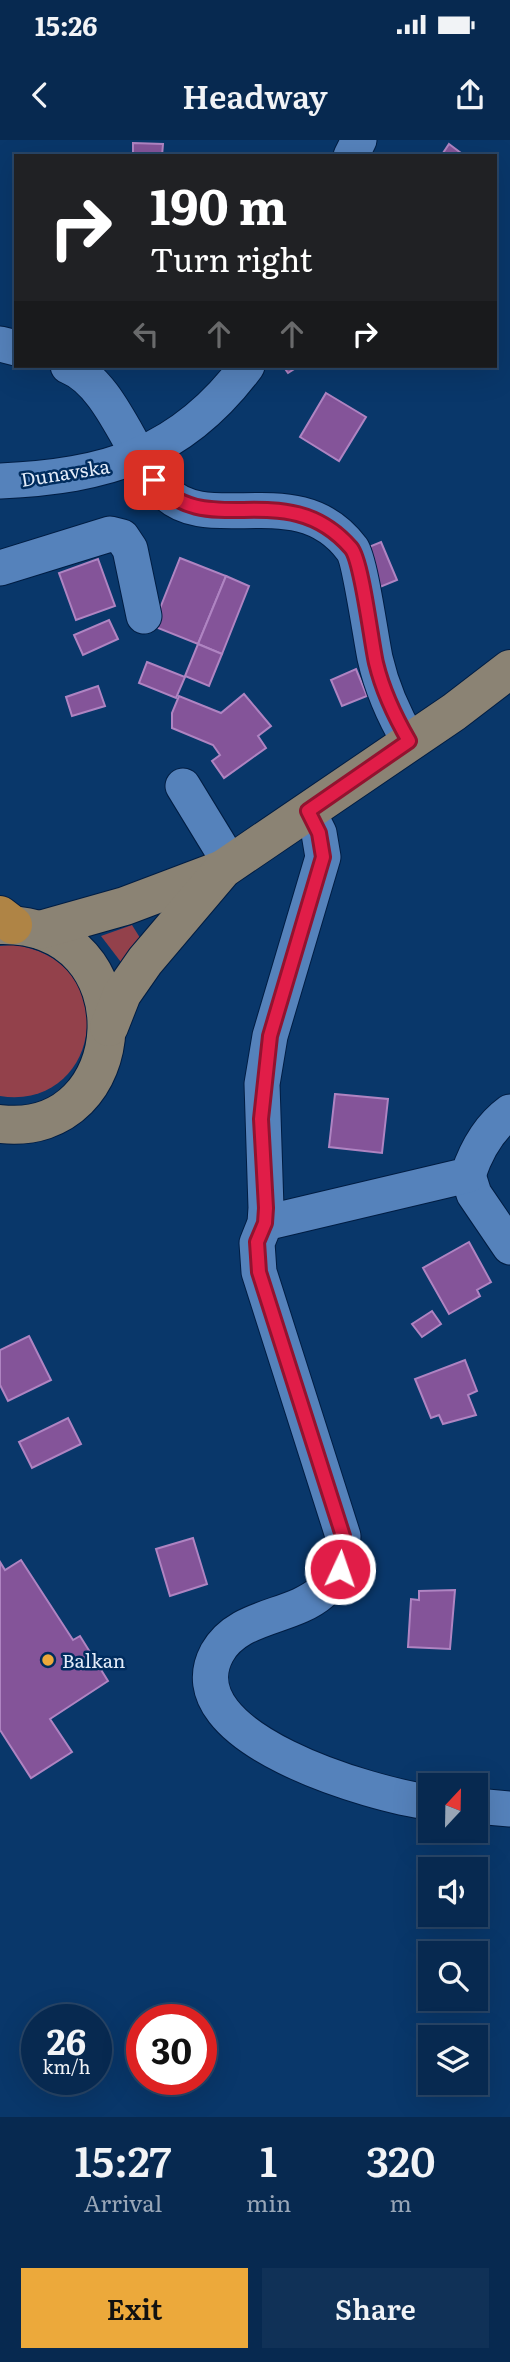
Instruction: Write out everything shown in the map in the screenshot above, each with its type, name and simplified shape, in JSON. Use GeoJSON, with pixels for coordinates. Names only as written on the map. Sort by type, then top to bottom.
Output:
{"type":"FeatureCollection","features":[{"type":"Feature","properties":{"kind":"main road"},"geometry":{"type":"LineString","coordinates":[[13,924],[125,906],[226,866],[454,712],[510,669]]}},
{"type":"Feature","properties":{"kind":"main road"},"geometry":{"type":"LineString","coordinates":[[0,1124],[41,1119],[72,1103],[98,1069],[107,1044],[109,1027],[122,994],[154,949],[226,866]]}},
{"type":"Feature","properties":{"kind":"main road"},"geometry":{"type":"LineString","coordinates":[[13,924],[71,947],[95,975],[103,991],[109,1027]]}},
{"type":"Feature","properties":{"kind":"street"},"geometry":{"type":"LineString","coordinates":[[70,368],[110,403],[119,426],[164,492],[196,508],[287,510],[314,518],[333,530],[354,551],[383,690],[409,741]]}},
{"type":"Feature","properties":{"kind":"street","name":"Dunavska"},"geometry":{"type":"LineString","coordinates":[[1,488],[108,468],[141,457],[196,419],[231,387],[245,368]]}},
{"type":"Feature","properties":{"kind":"street"},"geometry":{"type":"LineString","coordinates":[[0,568],[110,534],[121,537],[130,550],[144,616]]}},
{"type":"Feature","properties":{"kind":"street"},"geometry":{"type":"LineString","coordinates":[[183,786],[226,866]]}},
{"type":"Feature","properties":{"kind":"street"},"geometry":{"type":"LineString","coordinates":[[308,811],[319,833],[323,857],[270,1036],[261,1119],[265,1223],[257,1242],[259,1272],[343,1536],[343,1557],[340,1569],[329,1584],[308,1601],[287,1613],[239,1630],[227,1640],[216,1654],[211,1672],[212,1687],[226,1715],[254,1739],[285,1758],[400,1799],[418,1801]]}},
{"type":"Feature","properties":{"kind":"street"},"geometry":{"type":"LineString","coordinates":[[510,1112],[491,1130],[475,1156],[468,1175],[474,1194],[510,1247]]}},
{"type":"Feature","properties":{"kind":"street"},"geometry":{"type":"LineString","coordinates":[[265,1223],[468,1175]]}},
{"type":"Feature","properties":{"kind":"street"},"geometry":{"type":"LineString","coordinates":[[488,1807],[510,1808]]}},
{"type":"Feature","properties":{"kind":"shaded area"},"geometry":{"type":"Polygon","coordinates":[[[132,925],[147,949],[127,970],[101,936],[132,925]]]}},
{"type":"Feature","properties":{"kind":"shaded area"},"geometry":{"type":"Polygon","coordinates":[[[14,945],[49,956],[73,977],[85,1004],[86,1032],[78,1059],[60,1081],[34,1095],[0,1096],[0,946],[14,945]]]}},
{"type":"Feature","properties":{"kind":"building"},"geometry":{"type":"Polygon","coordinates":[[[133,143],[163,144],[162,154],[133,154],[133,143]]]}},
{"type":"Feature","properties":{"kind":"building"},"geometry":{"type":"Polygon","coordinates":[[[449,144],[462,154],[442,154],[449,144]]]}},
{"type":"Feature","properties":{"kind":"building"},"geometry":{"type":"Polygon","coordinates":[[[326,393],[366,417],[339,461],[300,437],[326,393]]]}},
{"type":"Feature","properties":{"kind":"building"},"geometry":{"type":"Polygon","coordinates":[[[381,542],[397,580],[375,589],[359,551],[381,542]]]}},
{"type":"Feature","properties":{"kind":"building"},"geometry":{"type":"Polygon","coordinates":[[[180,558],[226,576],[198,644],[153,626],[180,558]]]}},
{"type":"Feature","properties":{"kind":"building"},"geometry":{"type":"Polygon","coordinates":[[[98,559],[115,606],[76,620],[59,573],[98,559]]]}},
{"type":"Feature","properties":{"kind":"building"},"geometry":{"type":"Polygon","coordinates":[[[226,576],[249,586],[222,654],[198,644],[226,576]]]}},
{"type":"Feature","properties":{"kind":"building"},"geometry":{"type":"Polygon","coordinates":[[[109,620],[118,639],[83,655],[74,635],[109,620]]]}},
{"type":"Feature","properties":{"kind":"building"},"geometry":{"type":"Polygon","coordinates":[[[198,644],[222,654],[209,686],[185,676],[198,644]]]}},
{"type":"Feature","properties":{"kind":"building"},"geometry":{"type":"Polygon","coordinates":[[[147,662],[185,677],[176,698],[139,683],[147,662]]]}},
{"type":"Feature","properties":{"kind":"building"},"geometry":{"type":"Polygon","coordinates":[[[356,669],[367,696],[342,706],[331,680],[356,669]]]}},
{"type":"Feature","properties":{"kind":"building"},"geometry":{"type":"Polygon","coordinates":[[[98,686],[105,706],[72,716],[66,697],[98,686]]]}},
{"type":"Feature","properties":{"kind":"building"},"geometry":{"type":"Polygon","coordinates":[[[244,694],[271,726],[258,736],[266,748],[224,778],[212,761],[220,755],[213,745],[172,728],[172,713],[179,696],[221,713],[244,694]]]}},
{"type":"Feature","properties":{"kind":"building"},"geometry":{"type":"Polygon","coordinates":[[[335,1094],[388,1099],[382,1153],[329,1147],[335,1094]]]}},
{"type":"Feature","properties":{"kind":"building"},"geometry":{"type":"Polygon","coordinates":[[[469,1242],[491,1282],[477,1290],[480,1296],[449,1314],[423,1268],[469,1242]]]}},
{"type":"Feature","properties":{"kind":"building"},"geometry":{"type":"Polygon","coordinates":[[[432,1311],[441,1324],[422,1337],[412,1324],[432,1311]]]}},
{"type":"Feature","properties":{"kind":"building"},"geometry":{"type":"Polygon","coordinates":[[[29,1336],[51,1380],[8,1401],[0,1385],[0,1350],[29,1336]]]}},
{"type":"Feature","properties":{"kind":"building"},"geometry":{"type":"Polygon","coordinates":[[[465,1360],[477,1391],[468,1395],[476,1415],[443,1424],[439,1415],[431,1418],[415,1379],[465,1360]]]}},
{"type":"Feature","properties":{"kind":"building"},"geometry":{"type":"Polygon","coordinates":[[[68,1418],[81,1444],[32,1468],[19,1442],[68,1418]]]}},
{"type":"Feature","properties":{"kind":"building"},"geometry":{"type":"Polygon","coordinates":[[[193,1538],[207,1584],[170,1596],[156,1549],[193,1538]]]}},
{"type":"Feature","properties":{"kind":"building","name":"Balkan"},"geometry":{"type":"Polygon","coordinates":[[[21,1560],[73,1640],[80,1636],[108,1681],[50,1719],[72,1752],[31,1778],[0,1730],[0,1562],[5,1570],[21,1560]]]}},
{"type":"Feature","properties":{"kind":"building"},"geometry":{"type":"Polygon","coordinates":[[[455,1590],[450,1649],[408,1647],[411,1599],[419,1600],[419,1591],[455,1590]]]}},
{"type":"Feature","properties":{"kind":"place","name":"Balkan"},"geometry":{"type":"Point","coordinates":[48,1660]}},
{"type":"Feature","properties":{"kind":"route"},"geometry":{"type":"LineString","coordinates":[[154,480],[164,492],[196,508],[287,510],[314,518],[333,530],[354,551],[383,690],[409,741],[308,811],[319,833],[323,857],[285,980],[270,1036],[262,1084],[261,1119],[266,1208],[265,1223],[257,1242],[259,1272],[343,1536],[340,1569]]}}]}
